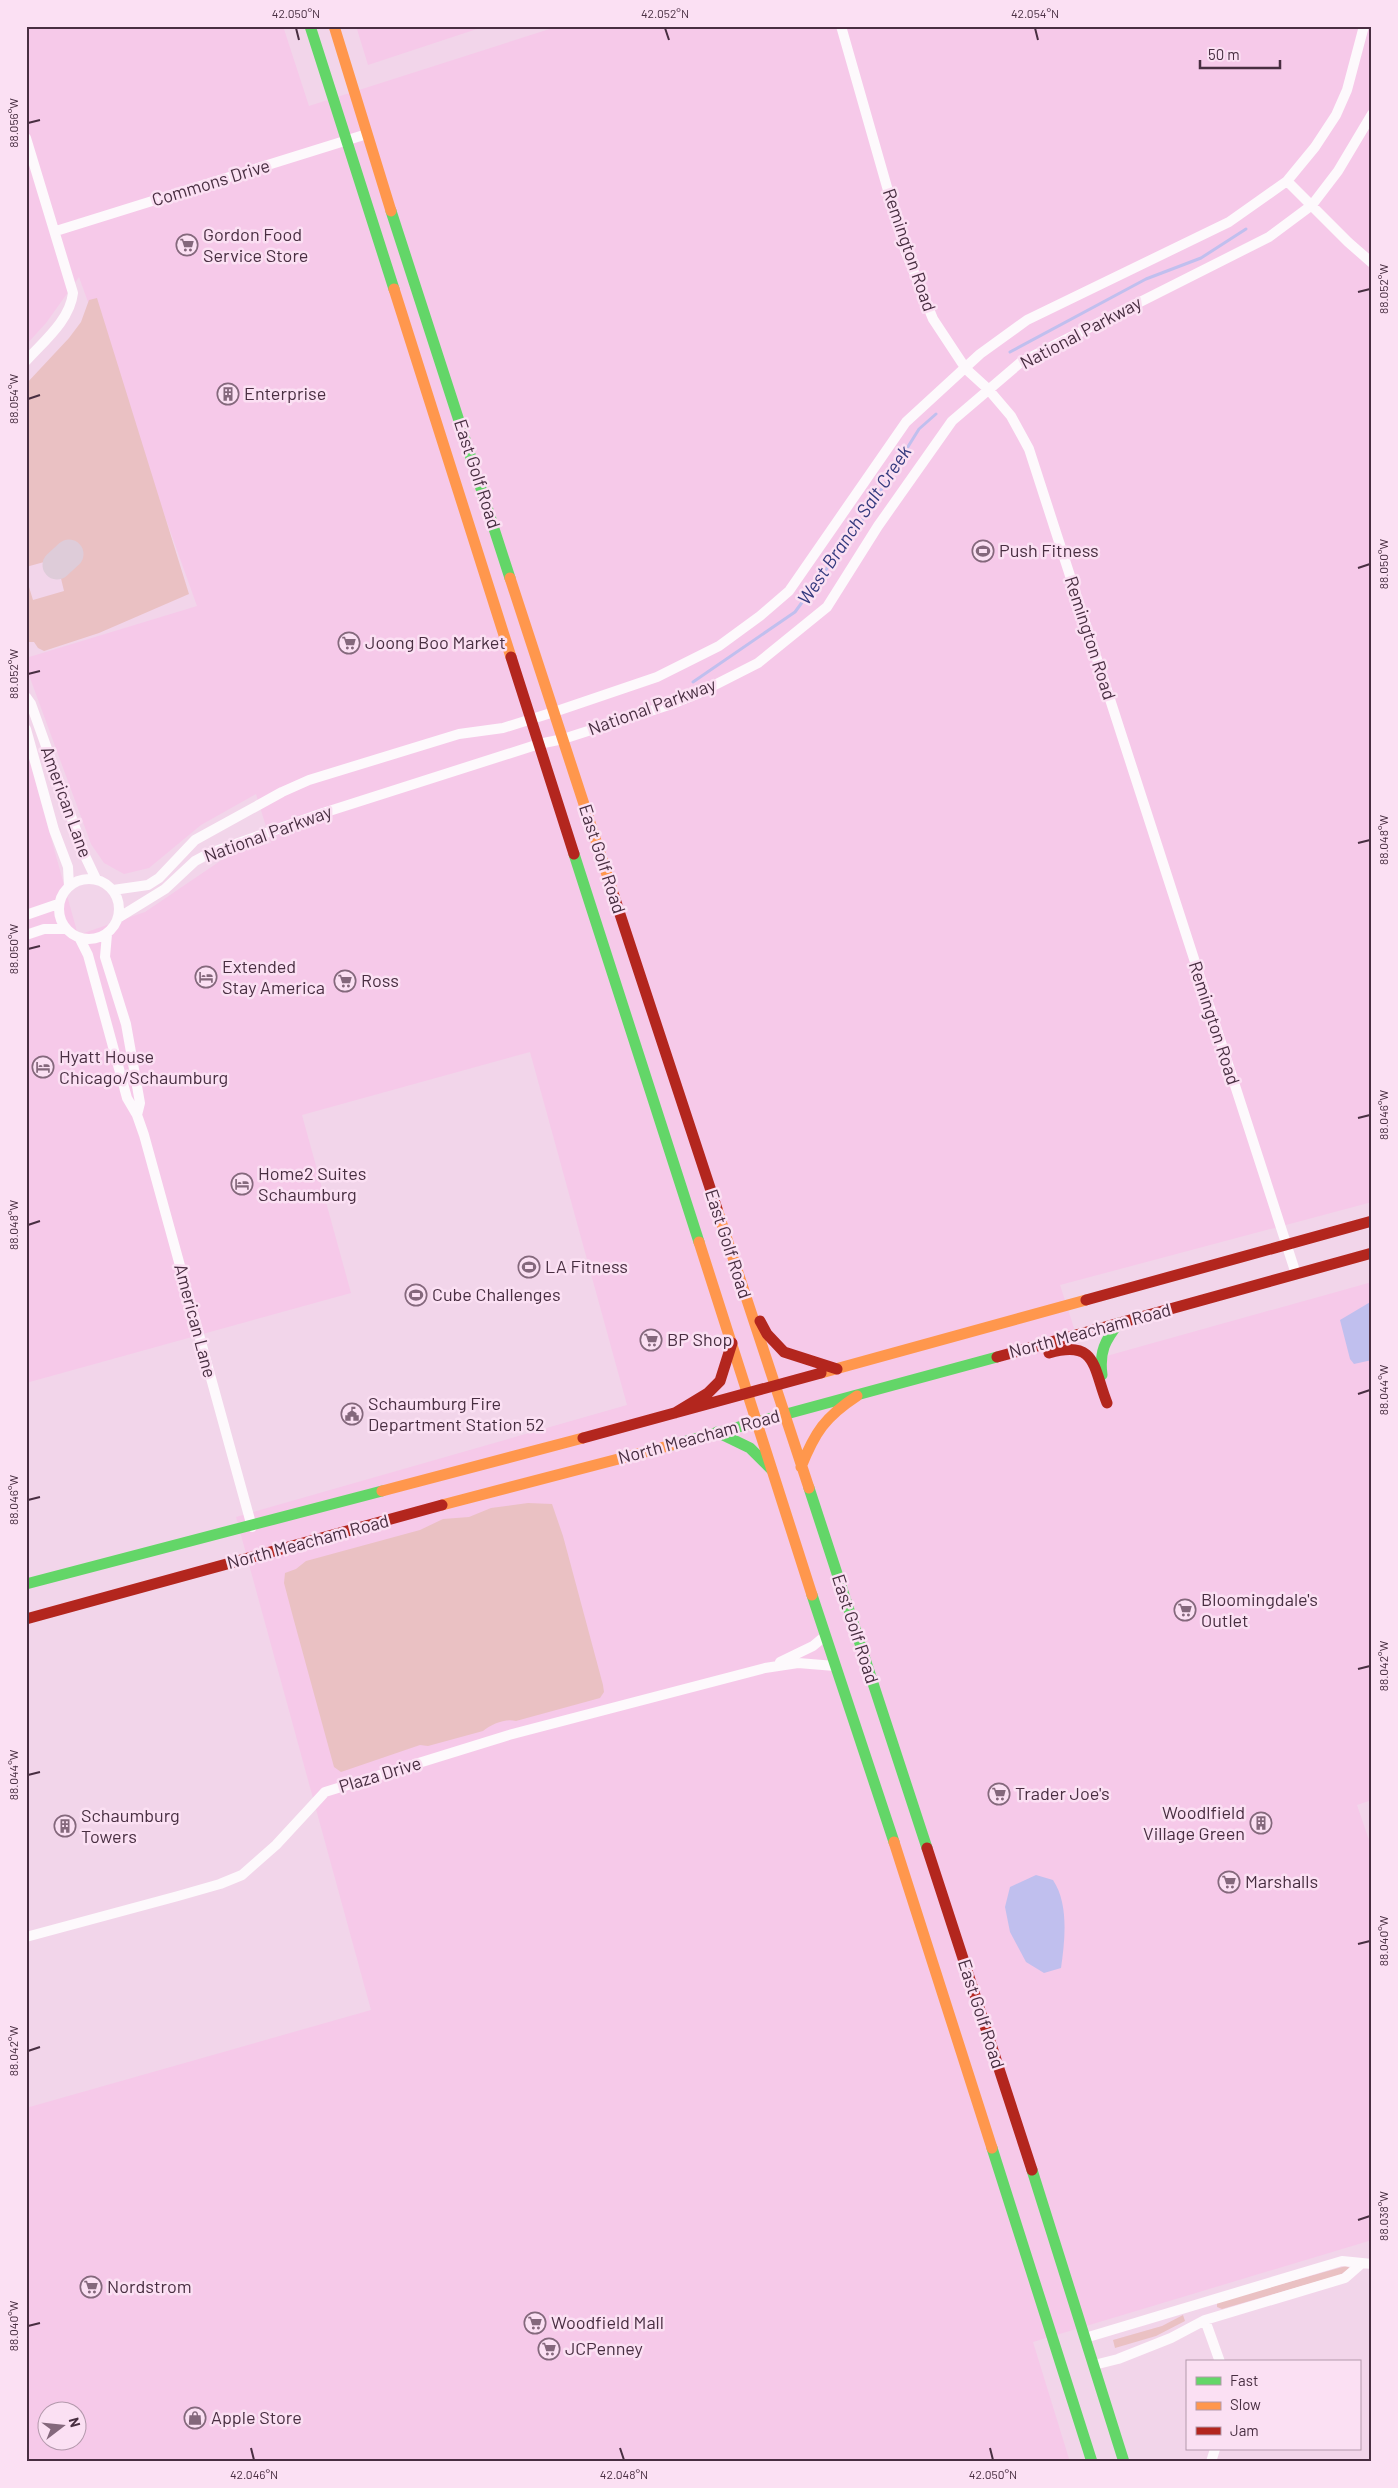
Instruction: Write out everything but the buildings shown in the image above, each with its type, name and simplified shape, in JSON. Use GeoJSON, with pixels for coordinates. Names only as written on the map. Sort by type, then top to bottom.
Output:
{"type":"FeatureCollection","features":[{"type":"Feature","properties":{"kind":"main road","name":"East Golf Road"},"geometry":{"type":"LineString","coordinates":[[310,26],[530,718],[749,1393],[825,1636],[904,1871],[1092,2462]]}},
{"type":"Feature","properties":{"kind":"main road","name":"East Golf Road"},"geometry":{"type":"LineString","coordinates":[[334,26],[366,134],[774,1386],[932,1862],[1124,2462]]}},
{"type":"Feature","properties":{"kind":"main road","name":"North Meacham Road"},"geometry":{"type":"LineString","coordinates":[[26,1584],[252,1527],[675,1413],[1372,1221]]}},
{"type":"Feature","properties":{"kind":"main road","name":"North Meacham Road"},"geometry":{"type":"LineString","coordinates":[[26,1619],[552,1475],[758,1423],[1372,1253]]}},
{"type":"Feature","properties":{"kind":"main road"},"geometry":{"type":"LineString","coordinates":[[744,1293],[767,1334],[784,1352],[837,1369]]}},
{"type":"Feature","properties":{"kind":"main road"},"geometry":{"type":"LineString","coordinates":[[955,1368],[976,1372],[1068,1348],[1078,1349],[1091,1362],[1107,1403],[1099,1356],[1103,1343],[1119,1323]]}},
{"type":"Feature","properties":{"kind":"main road"},"geometry":{"type":"LineString","coordinates":[[675,1413],[708,1393],[720,1381],[732,1343]]}},
{"type":"Feature","properties":{"kind":"main road"},"geometry":{"type":"LineString","coordinates":[[801,1467],[816,1429],[833,1411],[857,1396]]}},
{"type":"Feature","properties":{"kind":"main road"},"geometry":{"type":"LineString","coordinates":[[717,1432],[750,1448],[773,1471]]}},
{"type":"Feature","properties":{"kind":"street","name":"Remington Road"},"geometry":{"type":"LineString","coordinates":[[842,26],[905,250],[933,319],[966,369],[988,389],[1012,416],[1029,449],[1296,1274]]}},
{"type":"Feature","properties":{"kind":"street","name":"National Parkway"},"geometry":{"type":"LineString","coordinates":[[112,890],[148,884],[159,878],[195,840],[282,792],[309,780],[459,734],[503,728],[554,712],[657,677],[719,646],[760,616],[789,591],[906,422],[966,369],[980,354],[1027,320],[1229,222],[1287,181],[1315,147],[1336,115],[1347,90],[1364,26]]}},
{"type":"Feature","properties":{"kind":"street","name":"National Parkway"},"geometry":{"type":"LineString","coordinates":[[118,918],[165,889],[195,861],[210,853],[323,814],[699,693],[758,663],[827,607],[878,526],[952,421],[1021,362],[1268,237],[1312,205],[1338,171],[1372,114]]}},
{"type":"Feature","properties":{"kind":"street","name":"Commons Drive"},"geometry":{"type":"LineString","coordinates":[[56,231],[366,134]]}},
{"type":"Feature","properties":{"kind":"street"},"geometry":{"type":"LineString","coordinates":[[26,138],[56,231],[73,293],[72,305],[62,321],[26,361]]}},
{"type":"Feature","properties":{"kind":"street"},"geometry":{"type":"LineString","coordinates":[[1287,181],[1348,242],[1372,262]]}},
{"type":"Feature","properties":{"kind":"street","name":"American Lane"},"geometry":{"type":"LineString","coordinates":[[26,697],[31,704],[86,858],[96,879]]}},
{"type":"Feature","properties":{"kind":"street","name":"American Lane"},"geometry":{"type":"LineString","coordinates":[[26,729],[54,830],[68,867],[68,886]]}},
{"type":"Feature","properties":{"kind":"street"},"geometry":{"type":"LineString","coordinates":[[26,935],[44,929],[65,929],[80,938],[98,939],[107,934],[118,918],[119,908],[112,890],[96,879],[86,878],[68,886],[58,904],[58,914],[65,929]]}},
{"type":"Feature","properties":{"kind":"street"},"geometry":{"type":"LineString","coordinates":[[26,915],[58,904]]}},
{"type":"Feature","properties":{"kind":"street","name":"American Lane"},"geometry":{"type":"LineString","coordinates":[[107,934],[105,957],[126,1024],[140,1104],[138,1115]]}},
{"type":"Feature","properties":{"kind":"street","name":"American Lane"},"geometry":{"type":"LineString","coordinates":[[80,938],[88,955],[127,1098],[138,1115],[252,1527]]}},
{"type":"Feature","properties":{"kind":"street","name":"Plaza Drive"},"geometry":{"type":"LineString","coordinates":[[765,1668],[800,1653],[825,1636]]}},
{"type":"Feature","properties":{"kind":"street","name":"Plaza Drive"},"geometry":{"type":"LineString","coordinates":[[26,1937],[178,1896],[242,1875],[276,1845],[325,1792],[509,1735],[765,1668],[798,1663],[835,1666]]}},
{"type":"Feature","properties":{"kind":"street"},"geometry":{"type":"LineString","coordinates":[[1085,2338],[1342,2261],[1367,2264]]}},
{"type":"Feature","properties":{"kind":"street"},"geometry":{"type":"LineString","coordinates":[[1094,2365],[1118,2359],[1172,2338],[1205,2320],[1345,2278],[1367,2264]]}},
{"type":"Feature","properties":{"kind":"street"},"geometry":{"type":"LineString","coordinates":[[1205,2320],[1219,2360]]}},
{"type":"Feature","properties":{"kind":"street"},"geometry":{"type":"LineString","coordinates":[[1211,2462],[1215,2450]]}},
{"type":"Feature","properties":{"kind":"shaded area"},"geometry":{"type":"Polygon","coordinates":[[[26,26],[283,26],[309,106],[559,26],[1372,26],[1372,1202],[1060,1285],[1085,1362],[1372,1282],[1372,1800],[1357,1805],[1372,1849],[1372,2240],[1033,2342],[1070,2462],[26,2462],[26,2108],[371,2010],[236,1517],[627,1405],[530,1052],[302,1115],[351,1293],[26,1383],[26,748],[78,935],[145,912],[229,855],[271,843],[256,794],[201,825],[149,868],[124,874],[104,863],[91,844],[26,667],[26,658],[197,606],[79,277],[46,323],[26,345],[26,26]]]}},
{"type":"Feature","properties":{"kind":"shaded area"},"geometry":{"type":"Polygon","coordinates":[[[356,26],[486,26],[368,65],[356,26]]]}},
{"type":"Feature","properties":{"kind":"shaded area"},"geometry":{"type":"Polygon","coordinates":[[[97,298],[189,594],[99,633],[44,651],[38,648],[34,642],[26,642],[26,588],[29,587],[33,600],[64,591],[58,566],[70,555],[71,559],[76,557],[73,546],[68,548],[69,552],[57,564],[55,559],[26,567],[26,384],[69,338],[81,322],[89,300],[97,298]]]}},
{"type":"Feature","properties":{"kind":"shaded area"},"geometry":{"type":"Polygon","coordinates":[[[528,1503],[552,1504],[563,1536],[603,1685],[604,1692],[600,1698],[516,1721],[499,1722],[483,1731],[428,1746],[420,1745],[341,1772],[334,1767],[284,1583],[285,1573],[296,1569],[306,1561],[420,1530],[443,1519],[469,1517],[491,1508],[528,1503]]]}},
{"type":"Feature","properties":{"kind":"shaded area"},"geometry":{"type":"Polygon","coordinates":[[[1346,2266],[1350,2268],[1340,2275],[1222,2309],[1217,2307],[1217,2302],[1346,2266]]]}},
{"type":"Feature","properties":{"kind":"shaded area"},"geometry":{"type":"Polygon","coordinates":[[[1183,2315],[1185,2321],[1156,2336],[1115,2348],[1113,2340],[1162,2326],[1183,2315]]]}},
{"type":"Feature","properties":{"kind":"water"},"geometry":{"type":"Polygon","coordinates":[[[1372,1301],[1372,1360],[1354,1364],[1350,1359],[1340,1320],[1372,1301]]]}},
{"type":"Feature","properties":{"kind":"water"},"geometry":{"type":"Polygon","coordinates":[[[1036,1875],[1053,1880],[1062,1900],[1064,1911],[1064,1946],[1061,1968],[1044,1973],[1026,1962],[1010,1932],[1005,1907],[1010,1887],[1036,1875]]]}},
{"type":"Feature","properties":{"kind":"waterway","name":"West Branch Salt Creek"},"geometry":{"type":"LineString","coordinates":[[1010,352],[1146,279],[1201,258],[1246,229]]}},
{"type":"Feature","properties":{"kind":"waterway","name":"West Branch Salt Creek"},"geometry":{"type":"LineString","coordinates":[[693,682],[795,612],[863,519],[919,429],[936,414]]}},
{"type":"Feature","properties":{"kind":"taxiway"},"geometry":{"type":"LineString","coordinates":[[57,565],[69,554]]}},
{"type":"Feature","properties":{"kind":"traffic: fast"},"geometry":{"type":"LineString","coordinates":[[310,26],[394,289]]}},
{"type":"Feature","properties":{"kind":"traffic: fast"},"geometry":{"type":"LineString","coordinates":[[391,211],[510,578]]}},
{"type":"Feature","properties":{"kind":"traffic: fast"},"geometry":{"type":"LineString","coordinates":[[574,854],[699,1242]]}},
{"type":"Feature","properties":{"kind":"traffic: fast"},"geometry":{"type":"LineString","coordinates":[[1102,1375],[1102,1353],[1110,1335],[1119,1323]]}},
{"type":"Feature","properties":{"kind":"traffic: fast"},"geometry":{"type":"LineString","coordinates":[[672,1445],[997,1357]]}},
{"type":"Feature","properties":{"kind":"traffic: fast"},"geometry":{"type":"LineString","coordinates":[[717,1432],[750,1448],[771,1469]]}},
{"type":"Feature","properties":{"kind":"traffic: fast"},"geometry":{"type":"LineString","coordinates":[[809,1488],[927,1848]]}},
{"type":"Feature","properties":{"kind":"traffic: fast"},"geometry":{"type":"LineString","coordinates":[[26,1584],[382,1491]]}},
{"type":"Feature","properties":{"kind":"traffic: fast"},"geometry":{"type":"LineString","coordinates":[[812,1595],[894,1842]]}},
{"type":"Feature","properties":{"kind":"traffic: fast"},"geometry":{"type":"LineString","coordinates":[[992,2148],[1092,2462]]}},
{"type":"Feature","properties":{"kind":"traffic: fast"},"geometry":{"type":"LineString","coordinates":[[1032,2170],[1124,2462]]}},
{"type":"Feature","properties":{"kind":"traffic: slow"},"geometry":{"type":"LineString","coordinates":[[334,26],[391,211]]}},
{"type":"Feature","properties":{"kind":"traffic: slow"},"geometry":{"type":"LineString","coordinates":[[394,289],[511,657]]}},
{"type":"Feature","properties":{"kind":"traffic: slow"},"geometry":{"type":"LineString","coordinates":[[510,578],[614,896]]}},
{"type":"Feature","properties":{"kind":"traffic: slow"},"geometry":{"type":"LineString","coordinates":[[717,1209],[809,1488]]}},
{"type":"Feature","properties":{"kind":"traffic: slow"},"geometry":{"type":"LineString","coordinates":[[699,1242],[812,1595]]}},
{"type":"Feature","properties":{"kind":"traffic: slow"},"geometry":{"type":"LineString","coordinates":[[821,1373],[1086,1300]]}},
{"type":"Feature","properties":{"kind":"traffic: slow"},"geometry":{"type":"LineString","coordinates":[[801,1467],[811,1444],[822,1426],[837,1411],[857,1396]]}},
{"type":"Feature","properties":{"kind":"traffic: slow"},"geometry":{"type":"LineString","coordinates":[[382,1491],[583,1438]]}},
{"type":"Feature","properties":{"kind":"traffic: slow"},"geometry":{"type":"LineString","coordinates":[[442,1505],[672,1445]]}},
{"type":"Feature","properties":{"kind":"traffic: slow"},"geometry":{"type":"LineString","coordinates":[[894,1842],[992,2148]]}},
{"type":"Feature","properties":{"kind":"traffic: jam"},"geometry":{"type":"LineString","coordinates":[[511,657],[574,854]]}},
{"type":"Feature","properties":{"kind":"traffic: jam"},"geometry":{"type":"LineString","coordinates":[[614,896],[717,1209]]}},
{"type":"Feature","properties":{"kind":"traffic: jam"},"geometry":{"type":"LineString","coordinates":[[1086,1300],[1372,1221]]}},
{"type":"Feature","properties":{"kind":"traffic: jam"},"geometry":{"type":"LineString","coordinates":[[997,1357],[1372,1253]]}},
{"type":"Feature","properties":{"kind":"traffic: jam"},"geometry":{"type":"LineString","coordinates":[[760,1321],[767,1334],[784,1352],[837,1369]]}},
{"type":"Feature","properties":{"kind":"traffic: jam"},"geometry":{"type":"LineString","coordinates":[[675,1413],[708,1393],[720,1381],[732,1343]]}},
{"type":"Feature","properties":{"kind":"traffic: jam"},"geometry":{"type":"LineString","coordinates":[[1049,1353],[1065,1350],[1076,1350],[1085,1353],[1095,1368],[1107,1403]]}},
{"type":"Feature","properties":{"kind":"traffic: jam"},"geometry":{"type":"LineString","coordinates":[[583,1438],[821,1373]]}},
{"type":"Feature","properties":{"kind":"traffic: jam"},"geometry":{"type":"LineString","coordinates":[[26,1619],[442,1505]]}},
{"type":"Feature","properties":{"kind":"traffic: jam"},"geometry":{"type":"LineString","coordinates":[[927,1848],[1032,2170]]}},
{"type":"Feature","properties":{"kind":"place","name":"Gordon Food Service Store"},"geometry":{"type":"Point","coordinates":[187,245]}},
{"type":"Feature","properties":{"kind":"place","name":"Enterprise"},"geometry":{"type":"Point","coordinates":[228,394]}},
{"type":"Feature","properties":{"kind":"place","name":"Push Fitness"},"geometry":{"type":"Point","coordinates":[983,551]}},
{"type":"Feature","properties":{"kind":"place","name":"Joong Boo Market"},"geometry":{"type":"Point","coordinates":[349,643]}},
{"type":"Feature","properties":{"kind":"place","name":"Extended Stay America"},"geometry":{"type":"Point","coordinates":[206,977]}},
{"type":"Feature","properties":{"kind":"place","name":"Ross"},"geometry":{"type":"Point","coordinates":[345,981]}},
{"type":"Feature","properties":{"kind":"place","name":"Hyatt House Chicago/Schaumburg"},"geometry":{"type":"Point","coordinates":[43,1067]}},
{"type":"Feature","properties":{"kind":"place","name":"Home2 Suites Schaumburg"},"geometry":{"type":"Point","coordinates":[242,1184]}},
{"type":"Feature","properties":{"kind":"place","name":"LA Fitness"},"geometry":{"type":"Point","coordinates":[529,1267]}},
{"type":"Feature","properties":{"kind":"place","name":"Cube Challenges"},"geometry":{"type":"Point","coordinates":[416,1295]}},
{"type":"Feature","properties":{"kind":"place","name":"BP Shop"},"geometry":{"type":"Point","coordinates":[651,1340]}},
{"type":"Feature","properties":{"kind":"place","name":"Schaumburg Fire Department Station 52"},"geometry":{"type":"Point","coordinates":[352,1414]}},
{"type":"Feature","properties":{"kind":"place","name":"Bloomingdale's Outlet"},"geometry":{"type":"Point","coordinates":[1185,1610]}},
{"type":"Feature","properties":{"kind":"place","name":"Trader Joe's"},"geometry":{"type":"Point","coordinates":[999,1794]}},
{"type":"Feature","properties":{"kind":"place","name":"Woodlfield Village Green"},"geometry":{"type":"Point","coordinates":[1261,1823]}},
{"type":"Feature","properties":{"kind":"place","name":"Schaumburg Towers"},"geometry":{"type":"Point","coordinates":[65,1826]}},
{"type":"Feature","properties":{"kind":"place","name":"Marshalls"},"geometry":{"type":"Point","coordinates":[1229,1882]}},
{"type":"Feature","properties":{"kind":"place","name":"Nordstrom"},"geometry":{"type":"Point","coordinates":[91,2287]}},
{"type":"Feature","properties":{"kind":"place","name":"Woodfield Mall"},"geometry":{"type":"Point","coordinates":[535,2323]}},
{"type":"Feature","properties":{"kind":"place","name":"JCPenney"},"geometry":{"type":"Point","coordinates":[549,2349]}},
{"type":"Feature","properties":{"kind":"place","name":"Apple Store"},"geometry":{"type":"Point","coordinates":[195,2418]}}]}
